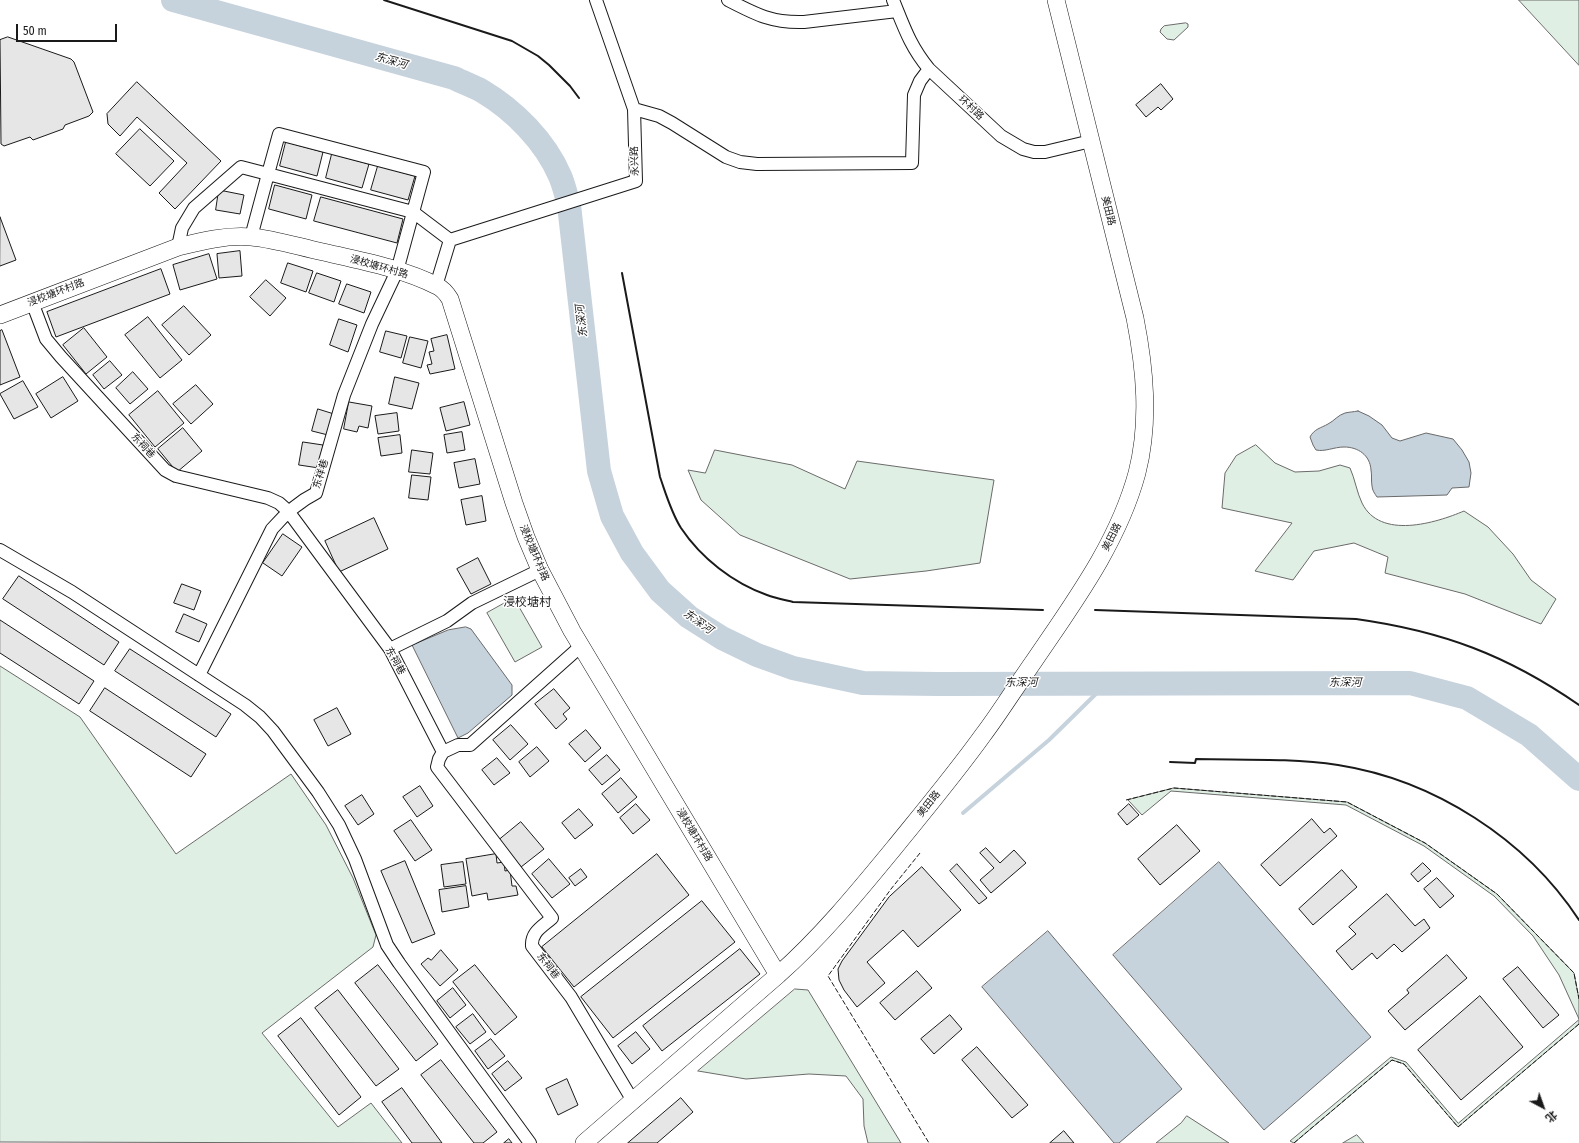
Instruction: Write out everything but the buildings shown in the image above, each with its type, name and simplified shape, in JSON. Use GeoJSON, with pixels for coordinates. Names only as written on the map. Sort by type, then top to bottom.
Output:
{"type":"FeatureCollection","features":[{"type":"Feature","properties":{"kind":"street","name":"永兴路"},"geometry":{"type":"LineString","coordinates":[[450,240],[636,181],[634,109],[598,0]]}},
{"type":"Feature","properties":{"kind":"street"},"geometry":{"type":"LineString","coordinates":[[728,0],[764,18],[790,22],[804,22],[895,5]]}},
{"type":"Feature","properties":{"kind":"street","name":"美田路"},"geometry":{"type":"LineString","coordinates":[[778,975],[820,935],[859,891],[984,734],[1068,610],[1109,544],[1126,508],[1137,472],[1144,432],[1145,394],[1142,355],[1135,318],[1056,0]]}},
{"type":"Feature","properties":{"kind":"street","name":"环村路"},"geometry":{"type":"LineString","coordinates":[[895,5],[910,43],[929,69],[1001,136],[1023,149],[1034,152],[1045,152],[1091,141]]}},
{"type":"Feature","properties":{"kind":"street"},"geometry":{"type":"LineString","coordinates":[[634,109],[659,116],[726,157],[740,162],[757,164],[912,163],[914,95],[920,81],[929,69]]}},
{"type":"Feature","properties":{"kind":"street","name":"东祥巷"},"geometry":{"type":"LineString","coordinates":[[199,675],[272,529],[288,511],[300,501],[316,493],[344,395],[372,324],[397,271],[424,172],[279,134],[268,174]]}},
{"type":"Feature","properties":{"kind":"street"},"geometry":{"type":"LineString","coordinates":[[178,247],[182,228],[194,208],[241,167],[413,212],[450,240],[436,286]]}},
{"type":"Feature","properties":{"kind":"street"},"geometry":{"type":"LineString","coordinates":[[251,237],[268,174]]}},
{"type":"Feature","properties":{"kind":"street","name":"浸校塘环村路"},"geometry":{"type":"LineString","coordinates":[[0,315],[178,247],[226,237],[251,237],[275,241],[363,262],[397,271],[436,286],[447,294],[453,305],[514,503],[540,570],[581,646],[778,975]]}},
{"type":"Feature","properties":{"kind":"street","name":"东祠巷"},"geometry":{"type":"LineString","coordinates":[[32,302],[46,339],[165,470],[176,476],[268,498],[279,503],[288,511],[390,649],[443,752],[438,759],[438,767],[552,918],[535,932],[532,938],[532,946],[571,997],[633,1101]]}},
{"type":"Feature","properties":{"kind":"street"},"geometry":{"type":"LineString","coordinates":[[0,550],[72,592],[245,705],[260,717],[287,749],[318,792],[339,825],[355,859],[387,945],[398,963],[530,1143]]}},
{"type":"Feature","properties":{"kind":"street"},"geometry":{"type":"LineString","coordinates":[[390,649],[447,621],[472,602],[540,570]]}},
{"type":"Feature","properties":{"kind":"street"},"geometry":{"type":"LineString","coordinates":[[443,752],[458,746],[470,745],[581,646]]}},
{"type":"Feature","properties":{"kind":"street"},"geometry":{"type":"LineString","coordinates":[[584,1143],[778,975]]}},
{"type":"Feature","properties":{"kind":"green space"},"geometry":{"type":"Polygon","coordinates":[[[1519,0],[1579,0],[1579,65],[1519,0]]]}},
{"type":"Feature","properties":{"kind":"green space"},"geometry":{"type":"Polygon","coordinates":[[[1188,24],[1188,27],[1174,40],[1167,39],[1160,32],[1164,26],[1188,24]]]}},
{"type":"Feature","properties":{"kind":"green space"},"geometry":{"type":"Polygon","coordinates":[[[1256,445],[1275,463],[1295,472],[1319,471],[1340,465],[1350,468],[1362,503],[1370,514],[1382,522],[1395,525],[1424,523],[1439,520],[1464,511],[1488,527],[1513,554],[1531,580],[1556,599],[1541,624],[1465,594],[1385,573],[1388,557],[1354,543],[1314,551],[1293,580],[1255,571],[1292,523],[1222,508],[1225,473],[1236,456],[1256,445]]]}},
{"type":"Feature","properties":{"kind":"green space"},"geometry":{"type":"Polygon","coordinates":[[[715,450],[792,465],[845,489],[857,461],[994,480],[980,563],[926,571],[850,579],[740,535],[701,500],[688,470],[705,473],[715,450]]]}},
{"type":"Feature","properties":{"kind":"green space"},"geometry":{"type":"Polygon","coordinates":[[[514,598],[542,647],[515,662],[487,613],[514,598]]]}},
{"type":"Feature","properties":{"kind":"green space"},"geometry":{"type":"Polygon","coordinates":[[[0,666],[80,717],[176,854],[291,774],[326,825],[353,878],[376,935],[373,947],[262,1033],[338,1127],[371,1103],[402,1143],[0,1142],[0,666]]]}},
{"type":"Feature","properties":{"kind":"green space"},"geometry":{"type":"Polygon","coordinates":[[[1174,788],[1347,802],[1425,843],[1497,894],[1574,973],[1579,999],[1579,1019],[1559,975],[1533,936],[1494,896],[1424,846],[1346,805],[1171,791],[1142,815],[1128,800],[1174,788]]]}},
{"type":"Feature","properties":{"kind":"green space"},"geometry":{"type":"Polygon","coordinates":[[[795,989],[808,990],[901,1143],[868,1143],[864,1126],[863,1099],[846,1076],[809,1074],[746,1079],[698,1071],[795,989]]]}},
{"type":"Feature","properties":{"kind":"green space"},"geometry":{"type":"Polygon","coordinates":[[[1579,1020],[1579,1024],[1458,1127],[1404,1064],[1392,1060],[1294,1143],[1290,1141],[1391,1057],[1406,1062],[1458,1123],[1579,1020]]]}},
{"type":"Feature","properties":{"kind":"green space"},"geometry":{"type":"Polygon","coordinates":[[[1187,1116],[1229,1143],[1156,1143],[1181,1123],[1187,1116]]]}},
{"type":"Feature","properties":{"kind":"green space"},"geometry":{"type":"Polygon","coordinates":[[[1357,1135],[1364,1143],[1343,1143],[1357,1135]]]}},
{"type":"Feature","properties":{"kind":"shaded area"},"geometry":{"type":"Polygon","coordinates":[[[1358,411],[1369,416],[1382,425],[1392,438],[1400,441],[1426,433],[1453,439],[1469,462],[1471,473],[1469,487],[1452,488],[1447,495],[1377,497],[1372,487],[1370,465],[1366,456],[1358,450],[1349,447],[1316,450],[1310,437],[1316,430],[1330,423],[1340,415],[1358,411]]]}},
{"type":"Feature","properties":{"kind":"shaded area"},"geometry":{"type":"Polygon","coordinates":[[[466,627],[471,629],[512,685],[512,695],[468,733],[458,738],[412,645],[448,630],[466,627]]]}},
{"type":"Feature","properties":{"kind":"shaded area"},"geometry":{"type":"Polygon","coordinates":[[[1219,862],[1371,1037],[1264,1130],[1113,955],[1219,862]]]}},
{"type":"Feature","properties":{"kind":"shaded area"},"geometry":{"type":"Polygon","coordinates":[[[1048,931],[1182,1089],[1119,1143],[1114,1143],[982,987],[1048,931]]]}},
{"type":"Feature","properties":{"kind":"waterway","name":"东深河"},"geometry":{"type":"LineString","coordinates":[[173,0],[454,78],[479,89],[506,107],[537,139],[554,163],[564,186],[569,205],[599,471],[612,516],[632,553],[660,591],[689,617],[722,638],[757,655],[793,668],[863,683],[1410,683],[1467,698],[1529,735],[1579,779]]}},
{"type":"Feature","properties":{"kind":"waterway"},"geometry":{"type":"LineString","coordinates":[[963,813],[1049,740],[1106,684]]}},
{"type":"Feature","properties":{"kind":"fence"},"geometry":{"type":"LineString","coordinates":[[1126,800],[1174,788],[1347,802],[1425,843],[1497,894],[1574,973],[1579,999]]}},
{"type":"Feature","properties":{"kind":"fence"},"geometry":{"type":"LineString","coordinates":[[920,853],[891,889],[828,976],[929,1143]]}},
{"type":"Feature","properties":{"kind":"fence"},"geometry":{"type":"LineString","coordinates":[[1294,1143],[1392,1060],[1404,1064],[1458,1127],[1579,1024]]}},
{"type":"Feature","properties":{"kind":"wall"},"geometry":{"type":"LineString","coordinates":[[384,0],[512,41],[538,56],[549,65],[570,86],[579,98]]}},
{"type":"Feature","properties":{"kind":"wall"},"geometry":{"type":"LineString","coordinates":[[622,273],[660,477],[677,522],[698,549],[719,568],[742,584],[754,590],[793,602],[1043,610]]}},
{"type":"Feature","properties":{"kind":"wall"},"geometry":{"type":"LineString","coordinates":[[1095,610],[1356,619],[1387,624],[1417,630],[1473,648],[1526,672],[1579,705]]}},
{"type":"Feature","properties":{"kind":"wall"},"geometry":{"type":"LineString","coordinates":[[1170,762],[1195,763],[1196,759],[1285,760],[1320,763],[1338,765],[1374,773],[1409,784],[1442,799],[1475,818],[1505,839],[1532,864],[1557,891],[1579,920]]}},
{"type":"Feature","properties":{"kind":"district","name":"浸校塘村"},"geometry":{"type":"Point","coordinates":[527,603]}}]}
